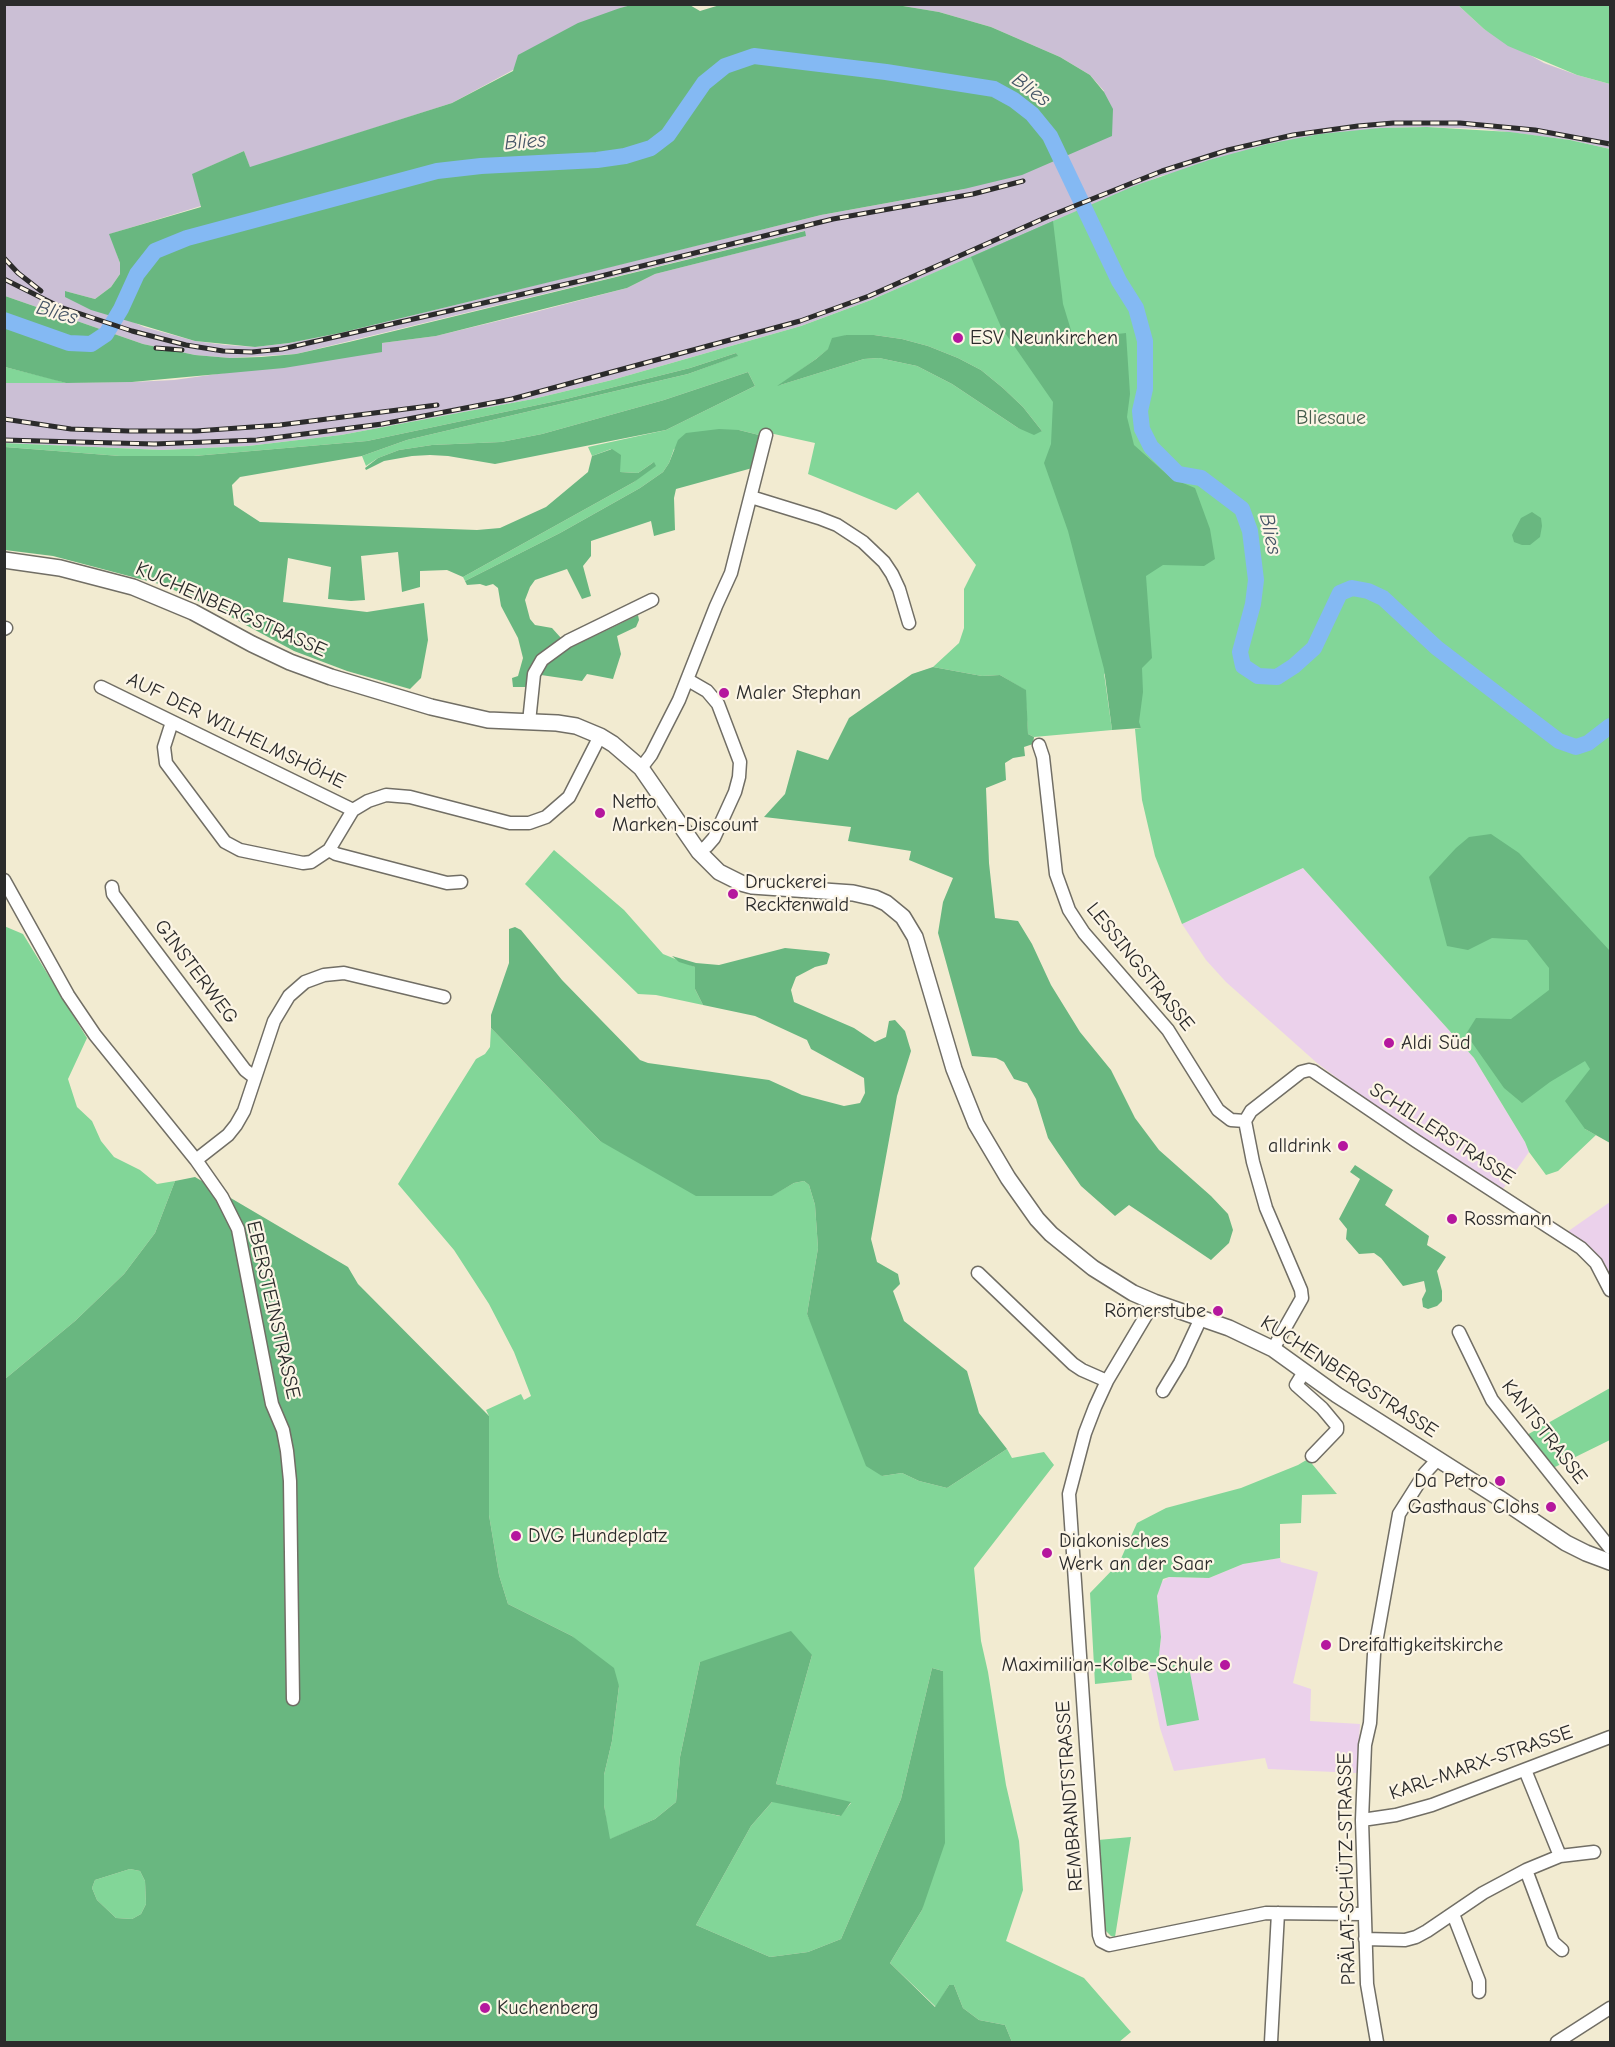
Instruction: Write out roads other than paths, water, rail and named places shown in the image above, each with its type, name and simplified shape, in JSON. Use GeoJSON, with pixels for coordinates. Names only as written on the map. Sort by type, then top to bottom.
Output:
{"type":"FeatureCollection","features":[{"type":"Feature","properties":{"kind":"main road","name":"KUCHENBERGSTRASSE"},"geometry":{"type":"LineString","coordinates":[[4,560],[60,568],[133,587],[193,612],[271,654],[331,677],[454,713],[488,720],[576,726],[600,736],[627,754],[641,768],[699,852],[719,872],[741,883],[765,888],[865,896],[886,903],[903,917],[915,937],[954,1069],[966,1101],[990,1149],[1037,1219],[1067,1248],[1114,1282],[1154,1302],[1201,1318],[1273,1349],[1367,1415],[1566,1543],[1611,1562]]}},
{"type":"Feature","properties":{"kind":"street"},"geometry":{"type":"LineString","coordinates":[[641,768],[651,754],[688,680],[731,573],[766,435]]}},
{"type":"Feature","properties":{"kind":"street"},"geometry":{"type":"LineString","coordinates":[[751,497],[837,525],[863,542],[884,562],[892,574],[909,623]]}},
{"type":"Feature","properties":{"kind":"street"},"geometry":{"type":"LineString","coordinates":[[529,722],[534,674],[542,660],[568,641],[652,600]]}},
{"type":"Feature","properties":{"kind":"street"},"geometry":{"type":"LineString","coordinates":[[688,680],[707,691],[718,704],[740,762],[735,792],[714,838],[699,852]]}},
{"type":"Feature","properties":{"kind":"street","name":"AUF DER WILHELMSHÖHE"},"geometry":{"type":"LineString","coordinates":[[101,687],[353,810]]}},
{"type":"Feature","properties":{"kind":"street"},"geometry":{"type":"LineString","coordinates":[[172,722],[164,747],[166,762],[225,842],[240,850],[303,863],[312,862],[329,850],[353,810],[375,798],[395,795],[410,797],[510,823],[529,823],[546,817],[569,797],[600,736]]}},
{"type":"Feature","properties":{"kind":"street","name":"LESSINGSTRASSE"},"geometry":{"type":"LineString","coordinates":[[1039,745],[1043,757],[1056,874],[1069,910],[1084,933],[1168,1030],[1218,1110],[1231,1120],[1245,1121]]}},
{"type":"Feature","properties":{"kind":"street"},"geometry":{"type":"LineString","coordinates":[[329,850],[336,854],[447,883],[461,882]]}},
{"type":"Feature","properties":{"kind":"street","name":"GINSTERWEG"},"geometry":{"type":"LineString","coordinates":[[112,887],[113,894],[244,1070],[254,1077]]}},
{"type":"Feature","properties":{"kind":"street","name":"EBERSTEINSTRASSE"},"geometry":{"type":"LineString","coordinates":[[6,889],[68,995],[95,1035],[196,1160],[222,1197],[238,1229],[272,1404],[283,1430],[287,1451],[290,1481],[293,1699]]}},
{"type":"Feature","properties":{"kind":"street"},"geometry":{"type":"LineString","coordinates":[[196,1160],[218,1144],[236,1125],[244,1111],[274,1021],[297,988],[314,978],[333,973],[344,973],[444,998]]}},
{"type":"Feature","properties":{"kind":"street","name":"SCHILLERSTRASSE"},"geometry":{"type":"LineString","coordinates":[[1245,1121],[1251,1112],[1301,1072],[1313,1071],[1416,1142],[1581,1248],[1596,1263],[1611,1290]]}},
{"type":"Feature","properties":{"kind":"street"},"geometry":{"type":"LineString","coordinates":[[1245,1121],[1253,1162],[1266,1208],[1301,1290],[1302,1298],[1273,1349]]}},
{"type":"Feature","properties":{"kind":"street"},"geometry":{"type":"LineString","coordinates":[[978,1273],[1073,1364],[1107,1381]]}},
{"type":"Feature","properties":{"kind":"street","name":"REMBRANDTSTRASSE"},"geometry":{"type":"LineString","coordinates":[[1154,1302],[1107,1381],[1085,1432],[1071,1482],[1069,1505],[1099,1935],[1101,1941],[1106,1945],[1256,1915],[1278,1913]]}},
{"type":"Feature","properties":{"kind":"street"},"geometry":{"type":"LineString","coordinates":[[1163,1391],[1180,1363],[1201,1318]]}},
{"type":"Feature","properties":{"kind":"street","name":"KANTSTRASSE"},"geometry":{"type":"LineString","coordinates":[[1459,1332],[1492,1400],[1611,1548]]}},
{"type":"Feature","properties":{"kind":"street"},"geometry":{"type":"LineString","coordinates":[[1304,1372],[1296,1385],[1322,1408],[1337,1426],[1337,1430],[1312,1456]]}},
{"type":"Feature","properties":{"kind":"street","name":"PRÄLAT-SCHÜTZ-STRASSE"},"geometry":{"type":"LineString","coordinates":[[1377,2043],[1369,2002],[1362,1820],[1365,1744],[1370,1723],[1374,1654],[1396,1524],[1403,1506],[1425,1473],[1438,1459]]}},
{"type":"Feature","properties":{"kind":"street","name":"KARL-MARX-STRASSE"},"geometry":{"type":"LineString","coordinates":[[1362,1820],[1396,1815],[1432,1805],[1611,1737]]}},
{"type":"Feature","properties":{"kind":"street"},"geometry":{"type":"LineString","coordinates":[[1525,1770],[1560,1856]]}},
{"type":"Feature","properties":{"kind":"street"},"geometry":{"type":"LineString","coordinates":[[1365,1939],[1394,1940],[1416,1937],[1484,1893],[1526,1870],[1560,1856],[1594,1852]]}},
{"type":"Feature","properties":{"kind":"street"},"geometry":{"type":"LineString","coordinates":[[1526,1870],[1554,1942],[1562,1950]]}},
{"type":"Feature","properties":{"kind":"street"},"geometry":{"type":"LineString","coordinates":[[1271,2043],[1278,1913],[1364,1914]]}},
{"type":"Feature","properties":{"kind":"street"},"geometry":{"type":"LineString","coordinates":[[1453,1914],[1479,1981],[1479,1992]]}},
{"type":"Feature","properties":{"kind":"street"},"geometry":{"type":"LineString","coordinates":[[1557,2043],[1611,2008]]}},
{"type":"Feature","properties":{"kind":"waterway","name":"Blies"},"geometry":{"type":"LineString","coordinates":[[4,320],[69,343],[91,344],[106,334],[121,309],[137,274],[155,251],[187,238],[437,171],[481,166],[597,160],[625,156],[651,148],[668,135],[704,83],[725,66],[754,56],[886,72],[994,89],[1014,100],[1032,114],[1050,136],[1119,281],[1136,308],[1145,341],[1145,389],[1140,411],[1142,429],[1151,447],[1178,474],[1201,478],[1242,509],[1250,531],[1256,580],[1253,604],[1240,652],[1243,666],[1258,676],[1277,677],[1294,666],[1314,648],[1340,593],[1352,588],[1368,591],[1383,598],[1437,648],[1559,741],[1576,747],[1588,743],[1610,726]]}},
{"type":"Feature","properties":{"kind":"railway"},"geometry":{"type":"LineString","coordinates":[[4,440],[154,444],[257,440],[382,424],[512,399],[800,321],[869,296],[1047,217],[1162,171],[1228,150],[1293,135],[1393,123],[1460,123],[1535,130],[1610,144]]}},
{"type":"Feature","properties":{"kind":"railway"},"geometry":{"type":"LineString","coordinates":[[4,279],[60,307],[132,331],[186,345],[223,351],[252,352],[282,349],[593,278],[833,219],[973,194],[1023,181]]}},
{"type":"Feature","properties":{"kind":"railway"},"geometry":{"type":"LineString","coordinates":[[4,258],[18,273],[41,291]]}},
{"type":"Feature","properties":{"kind":"railway"},"geometry":{"type":"LineString","coordinates":[[156,348],[182,350]]}},
{"type":"Feature","properties":{"kind":"railway"},"geometry":{"type":"LineString","coordinates":[[4,419],[71,429],[196,431],[280,425],[437,405]]}},
{"type":"Feature","properties":{"kind":"place","name":"ESV Neunkirchen"},"geometry":{"type":"Point","coordinates":[958,338]}},
{"type":"Feature","properties":{"kind":"place","name":"Maler Stephan"},"geometry":{"type":"Point","coordinates":[724,693]}},
{"type":"Feature","properties":{"kind":"place","name":"Netto Marken-Discount"},"geometry":{"type":"Point","coordinates":[600,813]}},
{"type":"Feature","properties":{"kind":"place","name":"Druckerei Recktenwald"},"geometry":{"type":"Point","coordinates":[733,894]}},
{"type":"Feature","properties":{"kind":"place","name":"Aldi Süd"},"geometry":{"type":"Point","coordinates":[1389,1043]}},
{"type":"Feature","properties":{"kind":"place","name":"alldrink"},"geometry":{"type":"Point","coordinates":[1343,1146]}},
{"type":"Feature","properties":{"kind":"place","name":"Rossmann"},"geometry":{"type":"Point","coordinates":[1452,1219]}},
{"type":"Feature","properties":{"kind":"place","name":"Römerstube"},"geometry":{"type":"Point","coordinates":[1218,1311]}},
{"type":"Feature","properties":{"kind":"place","name":"Da Petro"},"geometry":{"type":"Point","coordinates":[1500,1481]}},
{"type":"Feature","properties":{"kind":"place","name":"Gasthaus Clohs"},"geometry":{"type":"Point","coordinates":[1551,1507]}},
{"type":"Feature","properties":{"kind":"place","name":"DVG Hundeplatz"},"geometry":{"type":"Point","coordinates":[516,1536]}},
{"type":"Feature","properties":{"kind":"place","name":"Diakonisches Werk an der Saar"},"geometry":{"type":"Point","coordinates":[1047,1553]}},
{"type":"Feature","properties":{"kind":"place","name":"Dreifaltigkeitskirche"},"geometry":{"type":"Point","coordinates":[1326,1645]}},
{"type":"Feature","properties":{"kind":"place","name":"Maximilian-Kolbe-Schule"},"geometry":{"type":"Point","coordinates":[1225,1665]}},
{"type":"Feature","properties":{"kind":"place","name":"Kuchenberg"},"geometry":{"type":"Point","coordinates":[485,2008]}},
{"type":"Feature","properties":{"kind":"park label","name":"Bliesaue"},"geometry":{"type":"Point","coordinates":[1331,418]}}]}
